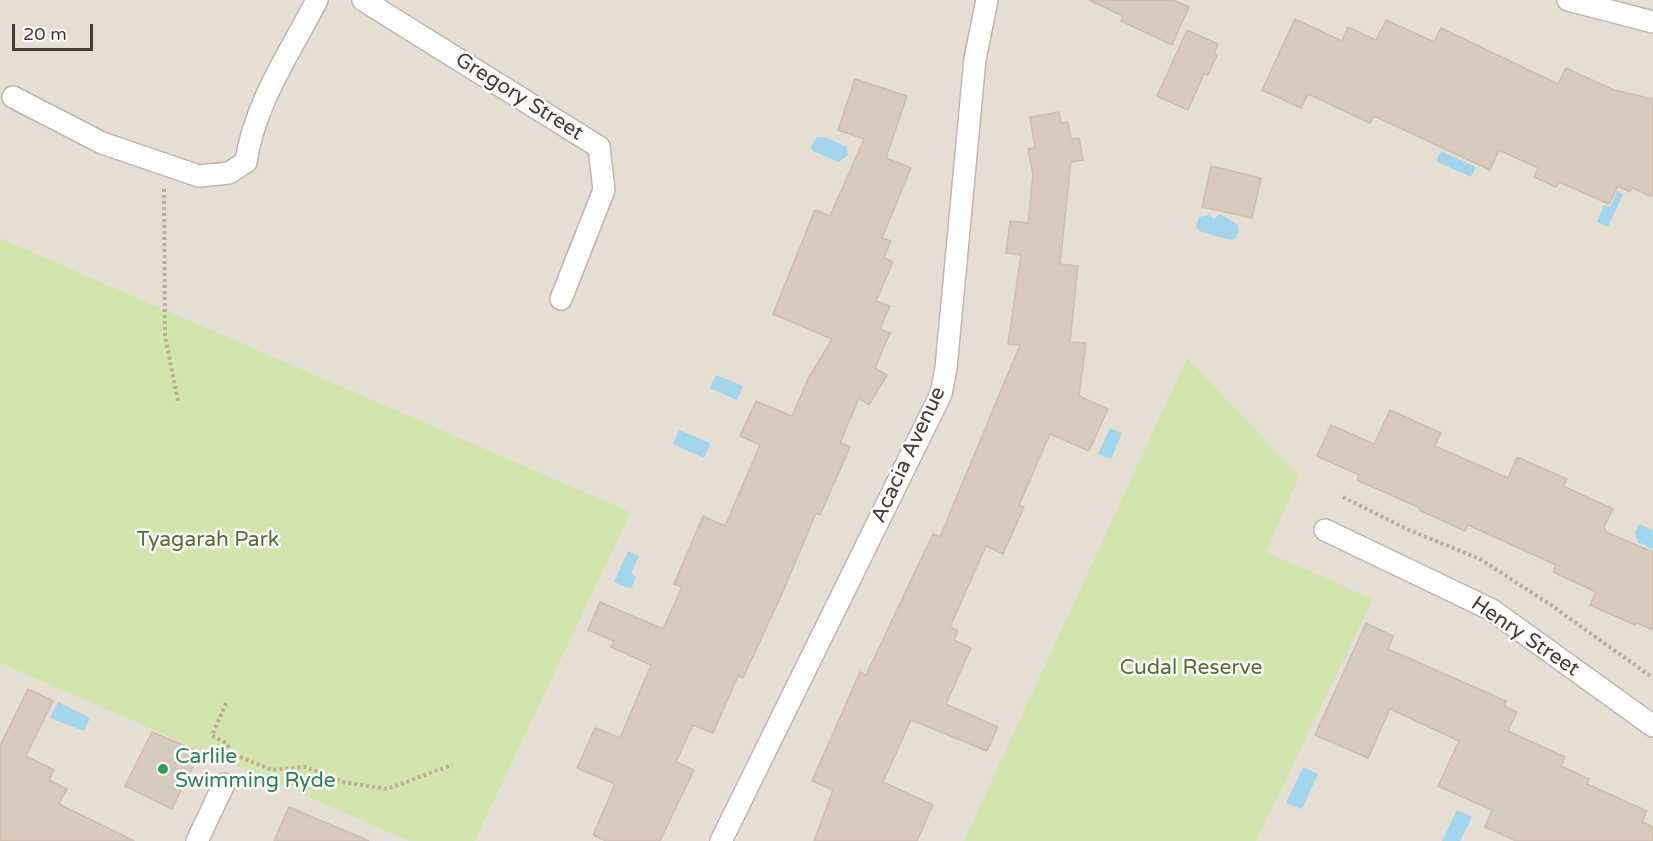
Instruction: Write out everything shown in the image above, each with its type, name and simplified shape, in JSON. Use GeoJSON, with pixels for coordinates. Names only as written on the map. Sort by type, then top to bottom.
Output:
{"type":"FeatureCollection","features":[{"type":"Feature","properties":{"kind":"street"},"geometry":{"type":"LineString","coordinates":[[13,97],[102,143],[199,176],[229,173],[246,162],[249,139],[256,118],[317,0]]}},
{"type":"Feature","properties":{"kind":"street","name":"Gregory Street"},"geometry":{"type":"LineString","coordinates":[[363,0],[600,147],[604,190],[561,299]]}},
{"type":"Feature","properties":{"kind":"street","name":"Acacia Avenue"},"geometry":{"type":"LineString","coordinates":[[721,841],[941,394],[946,368],[975,59],[987,0]]}},
{"type":"Feature","properties":{"kind":"street"},"geometry":{"type":"LineString","coordinates":[[1568,0],[1653,22]]}},
{"type":"Feature","properties":{"kind":"street","name":"Henry Street"},"geometry":{"type":"LineString","coordinates":[[1325,530],[1492,610],[1653,726]]}},
{"type":"Feature","properties":{"kind":"street"},"geometry":{"type":"LineString","coordinates":[[197,841],[224,784]]}},
{"type":"Feature","properties":{"kind":"path"},"geometry":{"type":"LineString","coordinates":[[164,164],[165,336],[178,401]]}},
{"type":"Feature","properties":{"kind":"path"},"geometry":{"type":"LineString","coordinates":[[1343,497],[1409,530],[1480,559],[1551,605],[1653,678]]}},
{"type":"Feature","properties":{"kind":"path"},"geometry":{"type":"LineString","coordinates":[[226,703],[212,736],[226,743],[233,754],[272,770],[306,767],[343,782],[387,789],[452,765]]}},
{"type":"Feature","properties":{"kind":"path"},"geometry":{"type":"LineString","coordinates":[[224,784],[233,754]]}},
{"type":"Feature","properties":{"kind":"shaded area"},"geometry":{"type":"Polygon","coordinates":[[[0,0],[1653,0],[1653,841],[475,841],[631,512],[0,238],[0,0]]]}},
{"type":"Feature","properties":{"kind":"shaded area"},"geometry":{"type":"Polygon","coordinates":[[[0,663],[209,753],[409,841],[0,841],[0,663]]]}},
{"type":"Feature","properties":{"kind":"green space","name":"Tyagarah Park"},"geometry":{"type":"Polygon","coordinates":[[[0,238],[631,512],[475,841],[409,841],[0,663],[0,238]]]}},
{"type":"Feature","properties":{"kind":"green space","name":"Cudal Reserve"},"geometry":{"type":"Polygon","coordinates":[[[1187,358],[1299,476],[1266,552],[1373,599],[1256,841],[964,841],[1187,358]]]}},
{"type":"Feature","properties":{"kind":"water"},"geometry":{"type":"Polygon","coordinates":[[[817,137],[824,137],[847,147],[848,155],[839,162],[813,151],[811,146],[817,137]]]}},
{"type":"Feature","properties":{"kind":"water"},"geometry":{"type":"Polygon","coordinates":[[[1441,151],[1476,167],[1471,177],[1436,161],[1441,151]]]}},
{"type":"Feature","properties":{"kind":"water"},"geometry":{"type":"Polygon","coordinates":[[[1617,191],[1623,194],[1608,227],[1597,222],[1604,205],[1610,207],[1617,191]]]}},
{"type":"Feature","properties":{"kind":"water"},"geometry":{"type":"Polygon","coordinates":[[[1220,214],[1238,225],[1239,230],[1235,239],[1230,240],[1199,231],[1196,226],[1199,217],[1210,215],[1214,219],[1220,214]]]}},
{"type":"Feature","properties":{"kind":"water"},"geometry":{"type":"Polygon","coordinates":[[[716,375],[743,386],[737,400],[710,388],[716,375]]]}},
{"type":"Feature","properties":{"kind":"water"},"geometry":{"type":"Polygon","coordinates":[[[1110,428],[1122,433],[1111,459],[1098,454],[1110,428]]]}},
{"type":"Feature","properties":{"kind":"water"},"geometry":{"type":"Polygon","coordinates":[[[679,430],[710,443],[704,458],[673,444],[679,430]]]}},
{"type":"Feature","properties":{"kind":"water"},"geometry":{"type":"Polygon","coordinates":[[[1639,524],[1653,530],[1653,549],[1638,542],[1635,533],[1639,524]]]}},
{"type":"Feature","properties":{"kind":"water"},"geometry":{"type":"Polygon","coordinates":[[[628,551],[639,556],[631,574],[636,577],[631,589],[614,582],[628,551]]]}},
{"type":"Feature","properties":{"kind":"water"},"geometry":{"type":"Polygon","coordinates":[[[58,702],[90,718],[84,731],[50,718],[58,702]]]}},
{"type":"Feature","properties":{"kind":"water"},"geometry":{"type":"Polygon","coordinates":[[[1303,767],[1318,774],[1302,809],[1286,803],[1303,767]]]}},
{"type":"Feature","properties":{"kind":"water"},"geometry":{"type":"Polygon","coordinates":[[[1457,810],[1472,817],[1460,841],[1442,841],[1457,810]]]}},
{"type":"Feature","properties":{"kind":"building"},"geometry":{"type":"Polygon","coordinates":[[[1089,0],[1173,0],[1189,7],[1172,45],[1121,21],[1123,16],[1089,0]]]}},
{"type":"Feature","properties":{"kind":"building"},"geometry":{"type":"Polygon","coordinates":[[[1295,19],[1342,41],[1348,27],[1376,40],[1386,20],[1434,42],[1441,28],[1558,84],[1566,68],[1614,90],[1653,99],[1653,197],[1632,188],[1630,192],[1618,186],[1609,204],[1559,182],[1556,187],[1534,177],[1538,168],[1499,150],[1490,170],[1374,116],[1370,123],[1308,94],[1301,108],[1262,90],[1295,19]]]}},
{"type":"Feature","properties":{"kind":"building"},"geometry":{"type":"Polygon","coordinates":[[[1187,30],[1218,44],[1214,54],[1217,55],[1208,75],[1204,74],[1188,110],[1157,96],[1187,30]]]}},
{"type":"Feature","properties":{"kind":"building"},"geometry":{"type":"Polygon","coordinates":[[[855,79],[907,96],[886,158],[911,168],[882,238],[891,241],[884,258],[893,262],[876,301],[890,306],[880,329],[890,333],[875,368],[887,375],[869,405],[859,398],[840,443],[850,447],[820,515],[816,513],[743,678],[738,676],[713,733],[693,725],[676,762],[694,770],[660,841],[606,841],[593,835],[615,784],[577,768],[595,728],[620,738],[651,665],[611,647],[614,641],[588,630],[600,602],[663,629],[682,587],[674,584],[703,516],[725,526],[760,445],[740,436],[756,401],[792,416],[808,379],[832,339],[773,314],[815,210],[830,216],[864,139],[838,130],[855,79]]]}},
{"type":"Feature","properties":{"kind":"building"},"geometry":{"type":"Polygon","coordinates":[[[1059,112],[1061,123],[1068,122],[1071,139],[1079,138],[1083,160],[1071,162],[1060,264],[1078,266],[1070,342],[1086,343],[1079,396],[1108,409],[1089,451],[1050,434],[1019,505],[1024,507],[1003,554],[986,546],[950,627],[958,631],[954,640],[971,648],[946,704],[998,727],[987,751],[911,720],[883,782],[933,805],[917,841],[814,841],[833,790],[812,781],[860,672],[866,675],[933,534],[940,537],[1020,345],[1008,344],[1021,255],[1006,253],[1010,221],[1028,223],[1033,174],[1028,149],[1035,148],[1030,117],[1059,112]]]}},
{"type":"Feature","properties":{"kind":"building"},"geometry":{"type":"Polygon","coordinates":[[[1211,166],[1261,178],[1252,218],[1202,207],[1211,166]]]}},
{"type":"Feature","properties":{"kind":"building"},"geometry":{"type":"Polygon","coordinates":[[[1390,410],[1441,433],[1435,446],[1508,478],[1517,457],[1567,479],[1563,486],[1613,509],[1604,527],[1606,532],[1653,552],[1653,630],[1637,623],[1635,625],[1590,605],[1596,592],[1553,572],[1556,565],[1468,525],[1465,531],[1357,480],[1359,475],[1317,456],[1331,425],[1374,444],[1390,410]]]}},
{"type":"Feature","properties":{"kind":"building"},"geometry":{"type":"Polygon","coordinates":[[[1366,623],[1393,636],[1388,649],[1506,701],[1504,706],[1517,712],[1508,731],[1565,757],[1561,766],[1589,779],[1587,784],[1647,811],[1642,822],[1653,827],[1653,841],[1516,841],[1485,827],[1492,810],[1438,786],[1459,741],[1390,709],[1368,758],[1315,735],[1366,623]]]}},
{"type":"Feature","properties":{"kind":"building"},"geometry":{"type":"Polygon","coordinates":[[[28,689],[53,701],[26,756],[54,770],[49,780],[67,789],[59,804],[134,841],[0,841],[0,746],[28,689]]]}},
{"type":"Feature","properties":{"kind":"building","name":"Carlile Swimming Ryde"},"geometry":{"type":"Polygon","coordinates":[[[152,732],[200,752],[172,809],[125,786],[152,732]]]}},
{"type":"Feature","properties":{"kind":"building"},"geometry":{"type":"Polygon","coordinates":[[[289,807],[369,841],[274,841],[289,807]]]}},
{"type":"Feature","properties":{"kind":"place","name":"Carlile Swimming Ryde"},"geometry":{"type":"Point","coordinates":[163,769]}}]}
